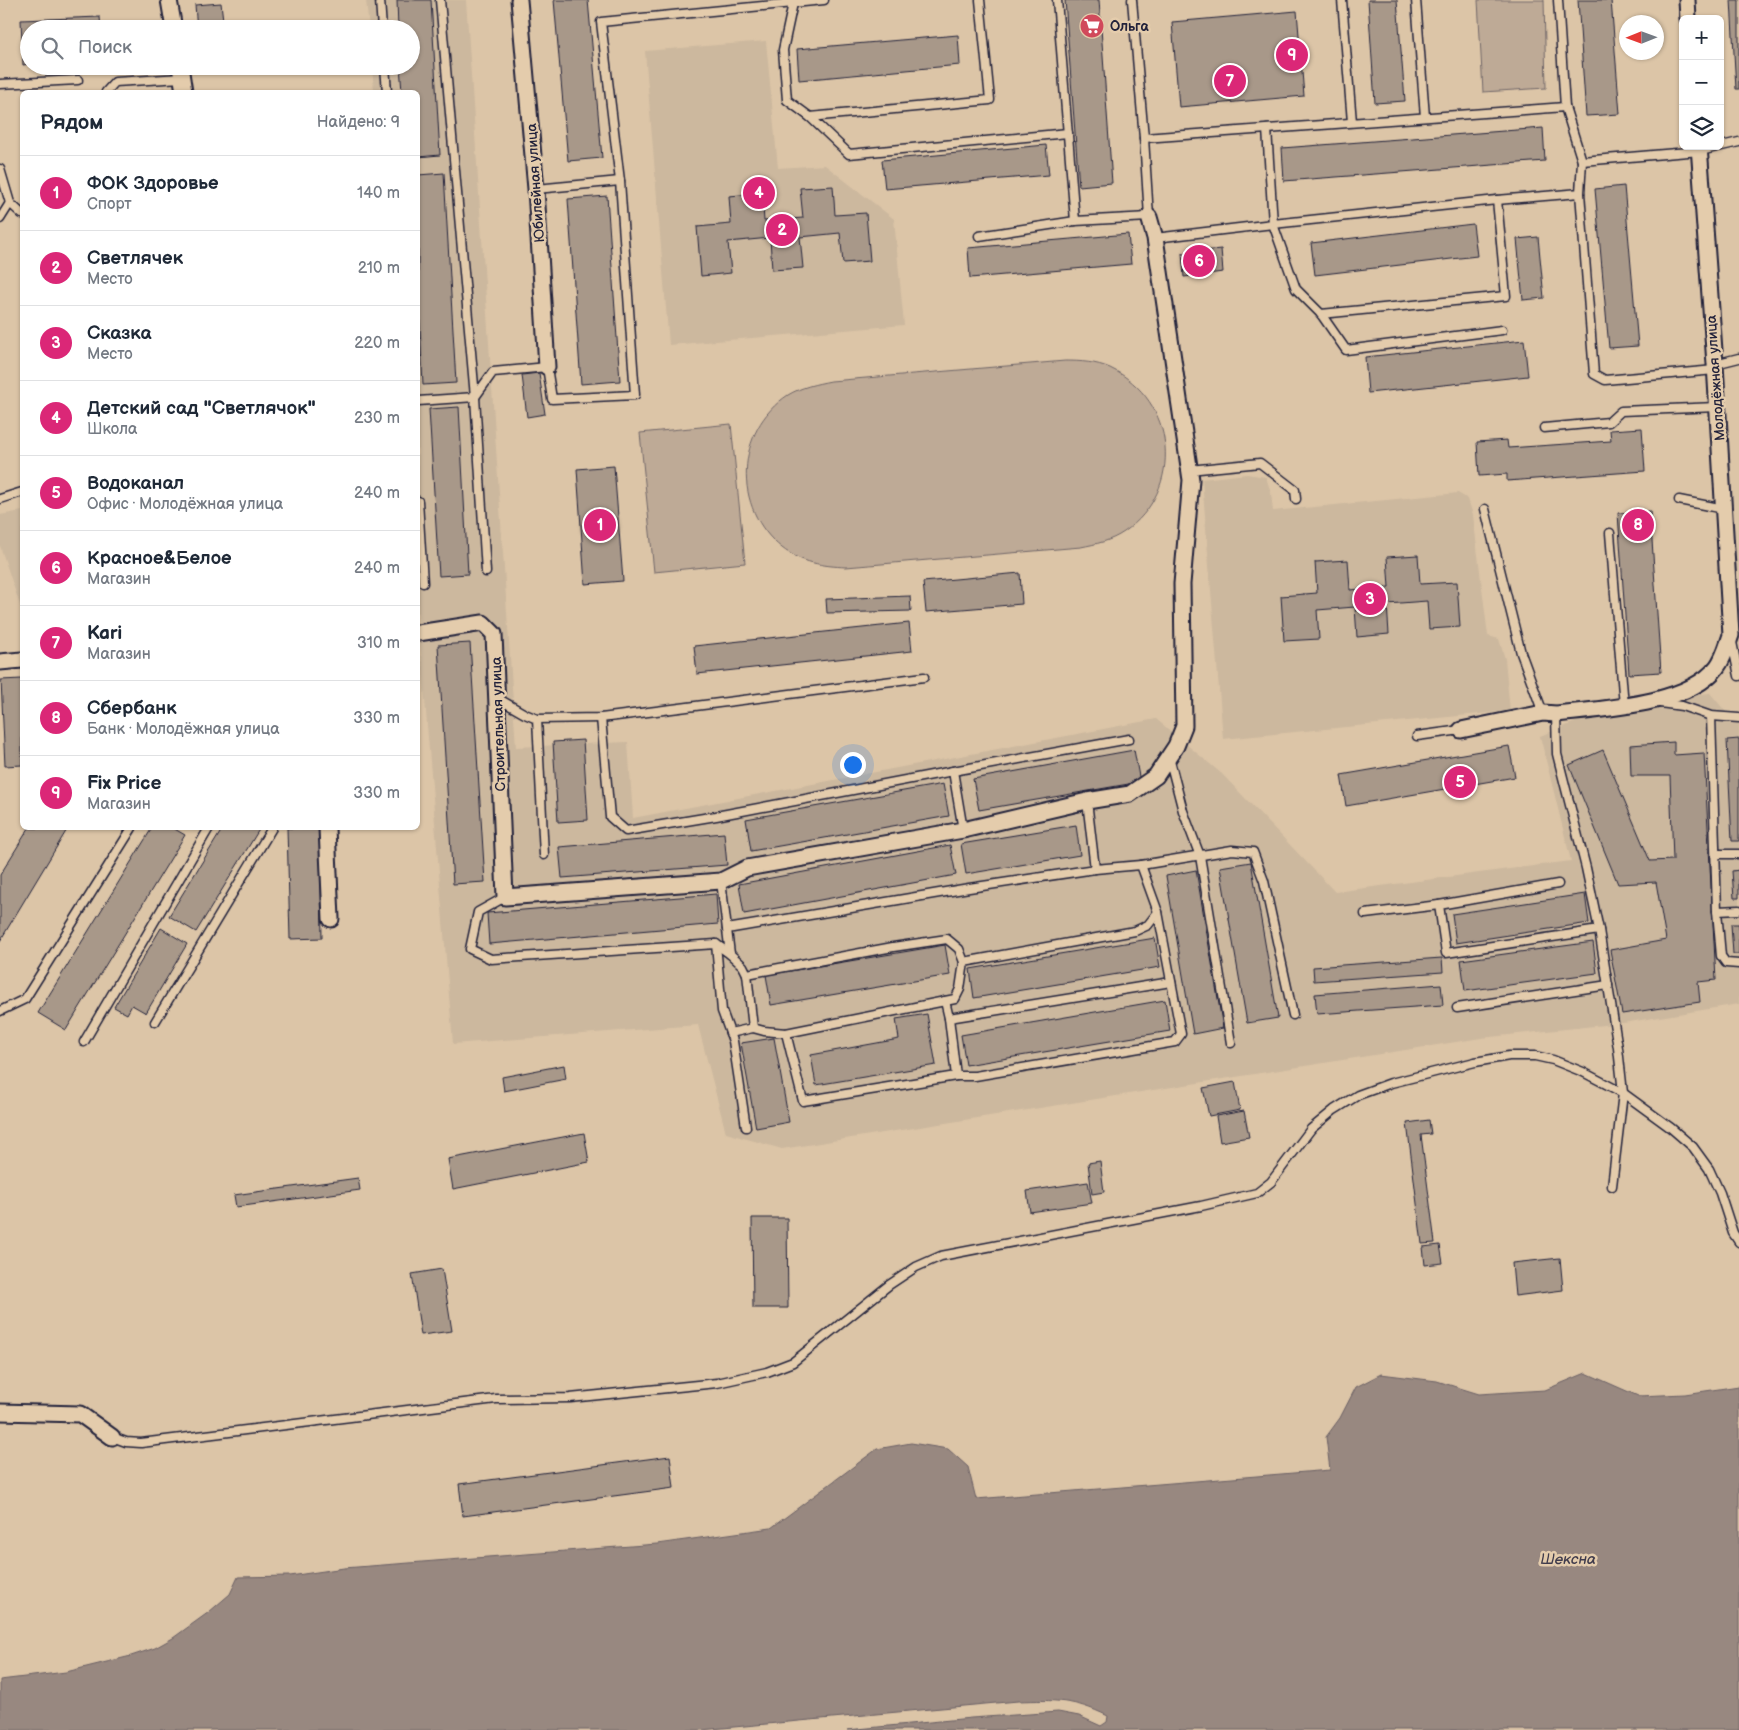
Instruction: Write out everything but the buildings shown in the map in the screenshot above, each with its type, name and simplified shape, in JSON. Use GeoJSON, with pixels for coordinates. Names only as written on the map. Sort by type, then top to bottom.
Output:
{"type":"FeatureCollection","features":[{"type":"Feature","properties":{"kind":"street"},"geometry":{"type":"LineString","coordinates":[[170,0],[173,20]]}},
{"type":"Feature","properties":{"kind":"street","name":"Юбилейная улица"},"geometry":{"type":"LineString","coordinates":[[519,0],[536,189],[547,367]]}},
{"type":"Feature","properties":{"kind":"street"},"geometry":{"type":"LineString","coordinates":[[1687,0],[1688,15]]}},
{"type":"Feature","properties":{"kind":"street","name":"Молодёжная улица"},"geometry":{"type":"LineString","coordinates":[[1461,730],[1550,714],[1650,702],[1694,687],[1717,667],[1731,635],[1700,150]]}},
{"type":"Feature","properties":{"kind":"street"},"geometry":{"type":"LineString","coordinates":[[505,897],[721,881],[747,868],[963,830],[1087,801],[1130,794],[1156,776],[1176,746],[1184,726],[1182,584],[1191,480],[1155,238],[1149,217]]}},
{"type":"Feature","properties":{"kind":"street"},"geometry":{"type":"LineString","coordinates":[[1724,509],[1739,513]]}},
{"type":"Feature","properties":{"kind":"street","name":"Строительная улица"},"geometry":{"type":"LineString","coordinates":[[420,633],[483,623],[494,634],[505,897]]}},
{"type":"Feature","properties":{"kind":"street"},"geometry":{"type":"LineString","coordinates":[[0,662],[20,660]]}},
{"type":"Feature","properties":{"kind":"street"},"geometry":{"type":"LineString","coordinates":[[327,830],[331,920]]}},
{"type":"Feature","properties":{"kind":"street"},"geometry":{"type":"LineString","coordinates":[[0,1412],[80,1414],[112,1436]]}},
{"type":"Feature","properties":{"kind":"lane"},"geometry":{"type":"LineString","coordinates":[[380,0],[381,20]]}},
{"type":"Feature","properties":{"kind":"lane"},"geometry":{"type":"LineString","coordinates":[[440,0],[475,397],[486,572]]}},
{"type":"Feature","properties":{"kind":"lane"},"geometry":{"type":"LineString","coordinates":[[420,401],[475,397],[494,372],[547,367],[552,399],[635,395],[620,182],[601,22],[824,0]]}},
{"type":"Feature","properties":{"kind":"lane"},"geometry":{"type":"LineString","coordinates":[[810,118],[990,100],[980,0]]}},
{"type":"Feature","properties":{"kind":"lane"},"geometry":{"type":"LineString","coordinates":[[1057,0],[1075,221]]}},
{"type":"Feature","properties":{"kind":"lane"},"geometry":{"type":"LineString","coordinates":[[978,236],[1075,221],[1149,217],[1132,0]]}},
{"type":"Feature","properties":{"kind":"lane"},"geometry":{"type":"LineString","coordinates":[[1342,0],[1352,122]]}},
{"type":"Feature","properties":{"kind":"lane"},"geometry":{"type":"LineString","coordinates":[[1416,0],[1425,117]]}},
{"type":"Feature","properties":{"kind":"lane"},"geometry":{"type":"LineString","coordinates":[[1558,0],[1565,107],[1582,161],[1580,193],[1594,374],[1605,380],[1715,367],[1739,358]]}},
{"type":"Feature","properties":{"kind":"lane"},"geometry":{"type":"LineString","coordinates":[[793,3],[783,50],[787,100],[810,118],[849,154],[1068,133]]}},
{"type":"Feature","properties":{"kind":"lane"},"geometry":{"type":"LineString","coordinates":[[386,75],[387,90]]}},
{"type":"Feature","properties":{"kind":"lane"},"geometry":{"type":"LineString","coordinates":[[108,90],[115,82],[182,79]]}},
{"type":"Feature","properties":{"kind":"lane"},"geometry":{"type":"LineString","coordinates":[[0,84],[78,80]]}},
{"type":"Feature","properties":{"kind":"lane"},"geometry":{"type":"LineString","coordinates":[[1144,138],[1565,107]]}},
{"type":"Feature","properties":{"kind":"lane"},"geometry":{"type":"LineString","coordinates":[[1267,129],[1273,224],[1296,289],[1321,314],[1346,350],[1502,330]]}},
{"type":"Feature","properties":{"kind":"lane"},"geometry":{"type":"LineString","coordinates":[[1724,145],[1739,142]]}},
{"type":"Feature","properties":{"kind":"lane"},"geometry":{"type":"LineString","coordinates":[[1582,161],[1690,150]]}},
{"type":"Feature","properties":{"kind":"lane"},"geometry":{"type":"LineString","coordinates":[[0,169],[10,203],[20,212]]}},
{"type":"Feature","properties":{"kind":"lane"},"geometry":{"type":"LineString","coordinates":[[536,189],[620,182]]}},
{"type":"Feature","properties":{"kind":"lane"},"geometry":{"type":"LineString","coordinates":[[1155,238],[1498,200],[1580,193]]}},
{"type":"Feature","properties":{"kind":"lane"},"geometry":{"type":"LineString","coordinates":[[1321,314],[1506,296],[1498,200]]}},
{"type":"Feature","properties":{"kind":"lane"},"geometry":{"type":"LineString","coordinates":[[0,219],[10,203]]}},
{"type":"Feature","properties":{"kind":"lane"},"geometry":{"type":"LineString","coordinates":[[1544,428],[1609,422],[1621,411],[1717,407]]}},
{"type":"Feature","properties":{"kind":"lane"},"geometry":{"type":"LineString","coordinates":[[1190,470],[1260,462],[1295,490],[1296,499]]}},
{"type":"Feature","properties":{"kind":"lane"},"geometry":{"type":"LineString","coordinates":[[0,499],[20,493]]}},
{"type":"Feature","properties":{"kind":"lane"},"geometry":{"type":"LineString","coordinates":[[1679,500],[1724,509]]}},
{"type":"Feature","properties":{"kind":"lane"},"geometry":{"type":"LineString","coordinates":[[1485,509],[1521,653],[1550,714],[1557,754],[1586,868],[1599,930],[1623,1093],[1612,1186]]}},
{"type":"Feature","properties":{"kind":"lane"},"geometry":{"type":"LineString","coordinates":[[1610,533],[1624,706]]}},
{"type":"Feature","properties":{"kind":"lane"},"geometry":{"type":"LineString","coordinates":[[420,534],[423,583]]}},
{"type":"Feature","properties":{"kind":"lane"},"geometry":{"type":"LineString","coordinates":[[1731,635],[1739,676]]}},
{"type":"Feature","properties":{"kind":"lane"},"geometry":{"type":"LineString","coordinates":[[497,698],[525,714],[537,718],[601,718],[924,677]]}},
{"type":"Feature","properties":{"kind":"lane"},"geometry":{"type":"LineString","coordinates":[[1650,702],[1682,706],[1711,716],[1739,718]]}},
{"type":"Feature","properties":{"kind":"lane"},"geometry":{"type":"LineString","coordinates":[[1711,716],[1717,912],[1721,956],[1726,963],[1739,964]]}},
{"type":"Feature","properties":{"kind":"lane"},"geometry":{"type":"LineString","coordinates":[[537,718],[544,855]]}},
{"type":"Feature","properties":{"kind":"lane"},"geometry":{"type":"LineString","coordinates":[[601,718],[610,818],[626,830],[716,816],[1129,739]]}},
{"type":"Feature","properties":{"kind":"lane"},"geometry":{"type":"LineString","coordinates":[[1417,736],[1461,730]]}},
{"type":"Feature","properties":{"kind":"lane"},"geometry":{"type":"LineString","coordinates":[[1169,758],[1183,811],[1200,856],[1231,1043]]}},
{"type":"Feature","properties":{"kind":"lane"},"geometry":{"type":"LineString","coordinates":[[954,771],[963,830]]}},
{"type":"Feature","properties":{"kind":"lane"},"geometry":{"type":"LineString","coordinates":[[1087,801],[1095,869]]}},
{"type":"Feature","properties":{"kind":"lane"},"geometry":{"type":"LineString","coordinates":[[0,1011],[25,1000],[131,830]]}},
{"type":"Feature","properties":{"kind":"lane"},"geometry":{"type":"LineString","coordinates":[[84,1042],[208,830]]}},
{"type":"Feature","properties":{"kind":"lane"},"geometry":{"type":"LineString","coordinates":[[155,1022],[271,830]]}},
{"type":"Feature","properties":{"kind":"lane"},"geometry":{"type":"LineString","coordinates":[[727,929],[969,888],[1095,869],[1141,865],[1232,850],[1253,852],[1264,881],[1293,1015]]}},
{"type":"Feature","properties":{"kind":"lane"},"geometry":{"type":"LineString","coordinates":[[1716,854],[1739,854]]}},
{"type":"Feature","properties":{"kind":"lane"},"geometry":{"type":"LineString","coordinates":[[786,1033],[803,1101],[956,1076],[975,1076],[1175,1042],[1181,1034],[1158,912],[1141,865]]}},
{"type":"Feature","properties":{"kind":"lane"},"geometry":{"type":"LineString","coordinates":[[721,881],[730,954]]}},
{"type":"Feature","properties":{"kind":"lane"},"geometry":{"type":"LineString","coordinates":[[1365,914],[1439,905],[1558,884]]}},
{"type":"Feature","properties":{"kind":"lane"},"geometry":{"type":"LineString","coordinates":[[505,897],[478,912],[470,949],[491,958],[716,944],[743,966],[747,974],[753,1028]]}},
{"type":"Feature","properties":{"kind":"lane"},"geometry":{"type":"LineString","coordinates":[[1439,905],[1446,954],[1599,930]]}},
{"type":"Feature","properties":{"kind":"lane"},"geometry":{"type":"LineString","coordinates":[[1717,912],[1739,910]]}},
{"type":"Feature","properties":{"kind":"lane"},"geometry":{"type":"LineString","coordinates":[[964,962],[1135,931],[1148,925],[1158,912]]}},
{"type":"Feature","properties":{"kind":"lane"},"geometry":{"type":"LineString","coordinates":[[730,1033],[753,1028],[786,1033],[955,999],[960,989],[964,962],[959,949],[947,939],[747,974]]}},
{"type":"Feature","properties":{"kind":"lane"},"geometry":{"type":"LineString","coordinates":[[716,944],[722,1011],[733,1041],[746,1127]]}},
{"type":"Feature","properties":{"kind":"lane"},"geometry":{"type":"LineString","coordinates":[[949,1018],[1171,982]]}},
{"type":"Feature","properties":{"kind":"lane"},"geometry":{"type":"LineString","coordinates":[[1457,1008],[1608,985]]}},
{"type":"Feature","properties":{"kind":"lane"},"geometry":{"type":"LineString","coordinates":[[946,1001],[956,1076]]}},
{"type":"Feature","properties":{"kind":"lane"},"geometry":{"type":"LineString","coordinates":[[112,1436],[126,1442],[141,1443],[496,1399],[570,1398],[717,1383],[767,1372],[793,1362],[889,1285],[916,1267],[941,1256],[1201,1206],[1257,1193],[1271,1182],[1311,1128],[1334,1110],[1358,1095],[1391,1083],[1475,1062],[1509,1056],[1534,1056],[1553,1060],[1583,1072],[1623,1093],[1671,1128],[1693,1147],[1709,1169],[1720,1193],[1733,1233],[1739,1242]]}},
{"type":"Feature","properties":{"kind":"shaded area"},"geometry":{"type":"Polygon","coordinates":[[[366,0],[466,0],[516,747],[628,742],[633,818],[1156,719],[1222,774],[1335,892],[1571,861],[1540,736],[1629,701],[1710,693],[1726,712],[1739,715],[1739,1004],[1623,1023],[1481,1038],[782,1149],[726,1133],[698,1025],[453,1044],[420,639],[420,90],[374,90],[373,75],[420,75],[420,20],[368,20],[366,0]]]}},
{"type":"Feature","properties":{"kind":"shaded area"},"geometry":{"type":"Polygon","coordinates":[[[1478,0],[1544,0],[1546,88],[1483,92],[1478,0]]]}},
{"type":"Feature","properties":{"kind":"shaded area"},"geometry":{"type":"Polygon","coordinates":[[[766,41],[778,168],[825,165],[894,219],[904,325],[669,345],[645,51],[766,41]]]}},
{"type":"Feature","properties":{"kind":"shaded area"},"geometry":{"type":"Polygon","coordinates":[[[1065,361],[1088,362],[1110,368],[1132,383],[1149,401],[1160,423],[1165,446],[1164,470],[1157,493],[1144,514],[1124,532],[1114,538],[1081,547],[837,567],[812,563],[789,553],[766,532],[754,513],[748,492],[746,470],[750,449],[758,428],[770,410],[793,392],[831,381],[1065,361]]]}},
{"type":"Feature","properties":{"kind":"shaded area"},"geometry":{"type":"Polygon","coordinates":[[[731,424],[745,563],[654,572],[640,433],[731,424]]]}},
{"type":"Feature","properties":{"kind":"shaded area"},"geometry":{"type":"Polygon","coordinates":[[[1247,474],[1266,477],[1271,493],[1273,511],[1458,493],[1468,499],[1473,515],[1488,636],[1499,639],[1505,659],[1510,711],[1223,739],[1202,479],[1247,474]]]}},
{"type":"Feature","properties":{"kind":"shaded area"},"geometry":{"type":"Polygon","coordinates":[[[20,511],[20,605],[0,546],[0,515],[20,511]]]}},
{"type":"Feature","properties":{"kind":"water","name":"Шексна"},"geometry":{"type":"Polygon","coordinates":[[[1586,1373],[1638,1396],[1685,1394],[1739,1386],[1739,1730],[847,1730],[1058,1712],[1079,1716],[1101,1726],[1107,1722],[1108,1716],[1085,1706],[1064,1702],[1018,1701],[701,1730],[0,1730],[0,1680],[66,1672],[155,1648],[173,1638],[209,1612],[230,1594],[238,1577],[290,1576],[344,1568],[657,1544],[771,1528],[877,1449],[911,1443],[948,1449],[968,1467],[976,1499],[1330,1470],[1326,1437],[1340,1418],[1356,1387],[1381,1374],[1437,1381],[1479,1394],[1545,1390],[1586,1373]]]}},
{"type":"Feature","properties":{"kind":"place","name":"Ольга"},"geometry":{"type":"Point","coordinates":[1092,26]}},
{"type":"Feature","properties":{"kind":"place","name":"Fix Price"},"geometry":{"type":"Point","coordinates":[1292,55]}},
{"type":"Feature","properties":{"kind":"place","name":"Kari"},"geometry":{"type":"Point","coordinates":[1230,81]}},
{"type":"Feature","properties":{"kind":"place","name":"Детский сад \"Светлячок\""},"geometry":{"type":"Point","coordinates":[759,193]}},
{"type":"Feature","properties":{"kind":"place","name":"Светлячек"},"geometry":{"type":"Point","coordinates":[782,230]}},
{"type":"Feature","properties":{"kind":"place","name":"Красное&Белое"},"geometry":{"type":"Point","coordinates":[1199,261]}},
{"type":"Feature","properties":{"kind":"place","name":"ФОК Здоровье"},"geometry":{"type":"Point","coordinates":[600,525]}},
{"type":"Feature","properties":{"kind":"place","name":"Сбербанк"},"geometry":{"type":"Point","coordinates":[1638,525]}},
{"type":"Feature","properties":{"kind":"place","name":"Сказка"},"geometry":{"type":"Point","coordinates":[1370,599]}},
{"type":"Feature","properties":{"kind":"place","name":"Водоканал"},"geometry":{"type":"Point","coordinates":[1460,782]}}]}
